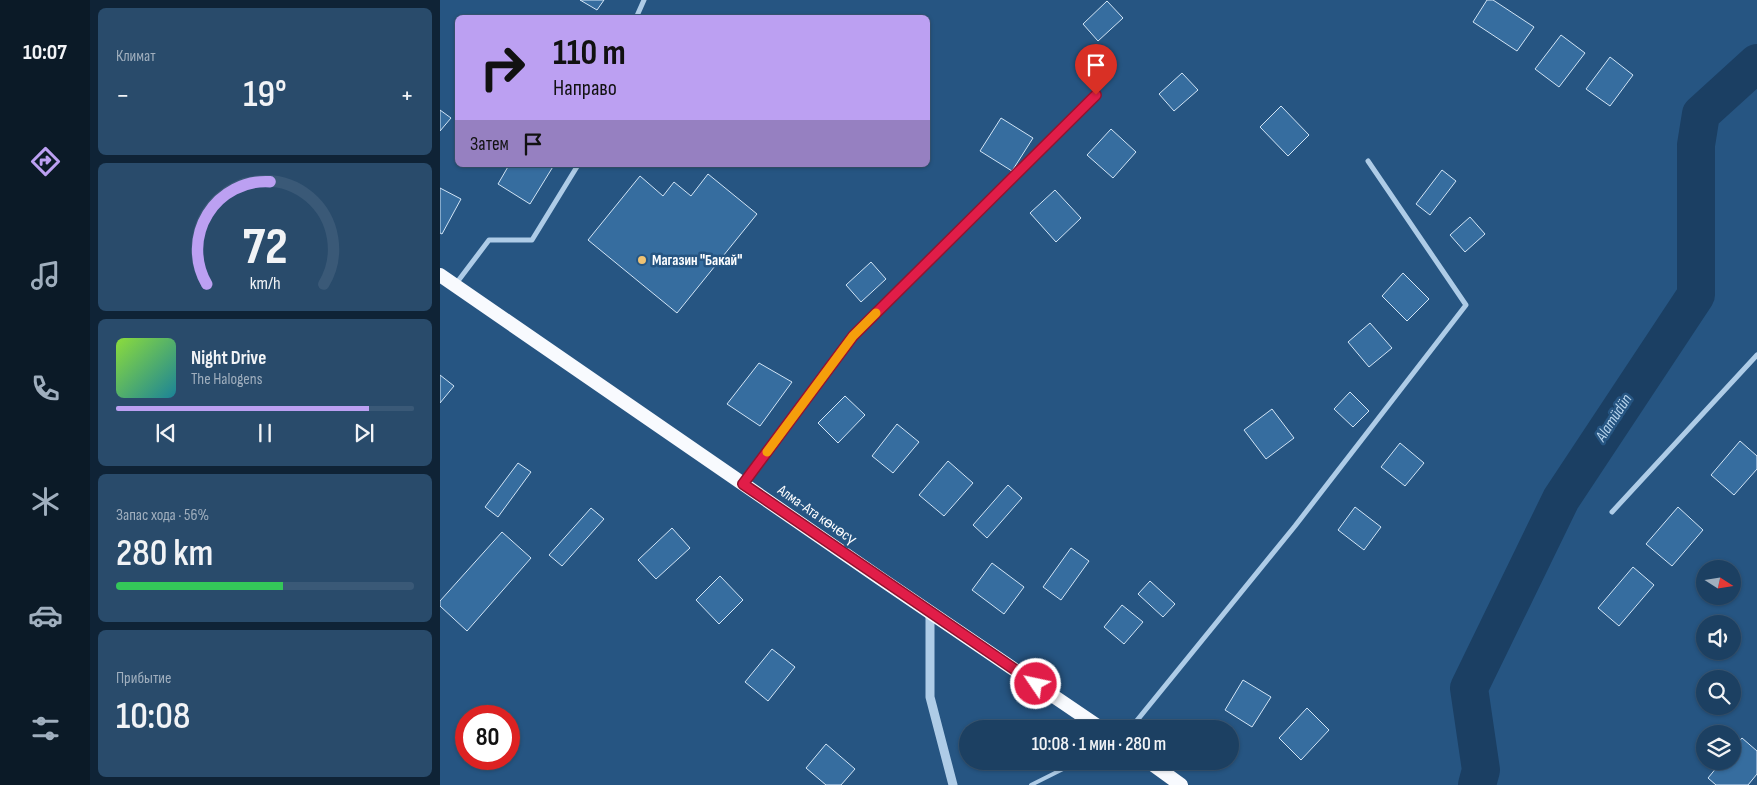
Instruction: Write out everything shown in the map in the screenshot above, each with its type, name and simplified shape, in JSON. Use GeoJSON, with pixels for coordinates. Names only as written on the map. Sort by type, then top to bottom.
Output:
{"type":"FeatureCollection","features":[{"type":"Feature","properties":{"kind":"highway","name":"Алма-Ата көчөсү"},"geometry":{"type":"LineString","coordinates":[[440,275],[1089,720]]}},
{"type":"Feature","properties":{"kind":"highway"},"geometry":{"type":"LineString","coordinates":[[1160,770],[1181,785]]}},
{"type":"Feature","properties":{"kind":"street"},"geometry":{"type":"LineString","coordinates":[[637,15],[644,0]]}},
{"type":"Feature","properties":{"kind":"street"},"geometry":{"type":"LineString","coordinates":[[743,484],[853,336],[1096,95]]}},
{"type":"Feature","properties":{"kind":"street"},"geometry":{"type":"LineString","coordinates":[[1137,720],[1295,526],[1466,305],[1368,161]]}},
{"type":"Feature","properties":{"kind":"street"},"geometry":{"type":"LineString","coordinates":[[455,285],[489,240],[532,240],[577,167]]}},
{"type":"Feature","properties":{"kind":"street"},"geometry":{"type":"LineString","coordinates":[[1612,512],[1757,354]]}},
{"type":"Feature","properties":{"kind":"street"},"geometry":{"type":"LineString","coordinates":[[930,612],[930,697],[952,785]]}},
{"type":"Feature","properties":{"kind":"lane"},"geometry":{"type":"LineString","coordinates":[[1031,785],[1061,770]]}},
{"type":"Feature","properties":{"kind":"building"},"geometry":{"type":"Polygon","coordinates":[[[580,0],[604,0],[597,10],[580,0]]]}},
{"type":"Feature","properties":{"kind":"building"},"geometry":{"type":"Polygon","coordinates":[[[1487,0],[1493,0],[1534,27],[1517,51],[1473,22],[1487,0]]]}},
{"type":"Feature","properties":{"kind":"building"},"geometry":{"type":"Polygon","coordinates":[[[1107,1],[1123,18],[1098,41],[1083,24],[1107,1]]]}},
{"type":"Feature","properties":{"kind":"building"},"geometry":{"type":"Polygon","coordinates":[[[1561,35],[1585,53],[1559,87],[1535,69],[1561,35]]]}},
{"type":"Feature","properties":{"kind":"building"},"geometry":{"type":"Polygon","coordinates":[[[1610,57],[1633,75],[1610,106],[1586,89],[1610,57]]]}},
{"type":"Feature","properties":{"kind":"building"},"geometry":{"type":"Polygon","coordinates":[[[1182,73],[1198,90],[1174,111],[1159,94],[1182,73]]]}},
{"type":"Feature","properties":{"kind":"building"},"geometry":{"type":"Polygon","coordinates":[[[1281,106],[1309,135],[1288,156],[1260,127],[1281,106]]]}},
{"type":"Feature","properties":{"kind":"building"},"geometry":{"type":"Polygon","coordinates":[[[440,110],[451,118],[440,131],[440,110]]]}},
{"type":"Feature","properties":{"kind":"building"},"geometry":{"type":"Polygon","coordinates":[[[1001,118],[1033,138],[1012,171],[980,151],[1001,118]]]}},
{"type":"Feature","properties":{"kind":"building"},"geometry":{"type":"Polygon","coordinates":[[[1111,129],[1136,152],[1113,178],[1087,155],[1111,129]]]}},
{"type":"Feature","properties":{"kind":"building"},"geometry":{"type":"Polygon","coordinates":[[[508,167],[553,167],[530,204],[498,184],[508,167]]]}},
{"type":"Feature","properties":{"kind":"building"},"geometry":{"type":"Polygon","coordinates":[[[1442,170],[1456,181],[1430,215],[1416,204],[1442,170]]]}},
{"type":"Feature","properties":{"kind":"building"},"geometry":{"type":"Polygon","coordinates":[[[708,174],[757,214],[677,313],[588,240],[640,176],[663,196],[674,182],[691,196],[708,174]]]}},
{"type":"Feature","properties":{"kind":"building"},"geometry":{"type":"Polygon","coordinates":[[[440,188],[461,199],[442,234],[440,233],[440,188]]]}},
{"type":"Feature","properties":{"kind":"building"},"geometry":{"type":"Polygon","coordinates":[[[1055,190],[1081,218],[1056,242],[1030,213],[1055,190]]]}},
{"type":"Feature","properties":{"kind":"building"},"geometry":{"type":"Polygon","coordinates":[[[1470,217],[1485,234],[1465,252],[1450,235],[1470,217]]]}},
{"type":"Feature","properties":{"kind":"building"},"geometry":{"type":"Polygon","coordinates":[[[871,262],[886,279],[861,302],[846,285],[871,262]]]}},
{"type":"Feature","properties":{"kind":"building"},"geometry":{"type":"Polygon","coordinates":[[[1403,273],[1429,299],[1407,321],[1382,296],[1403,273]]]}},
{"type":"Feature","properties":{"kind":"building"},"geometry":{"type":"Polygon","coordinates":[[[1370,323],[1392,348],[1369,367],[1348,342],[1370,323]]]}},
{"type":"Feature","properties":{"kind":"building"},"geometry":{"type":"Polygon","coordinates":[[[759,363],[792,382],[760,426],[727,404],[759,363]]]}},
{"type":"Feature","properties":{"kind":"building"},"geometry":{"type":"Polygon","coordinates":[[[440,375],[454,386],[440,403],[440,375]]]}},
{"type":"Feature","properties":{"kind":"building"},"geometry":{"type":"Polygon","coordinates":[[[1350,392],[1369,411],[1353,427],[1334,409],[1350,392]]]}},
{"type":"Feature","properties":{"kind":"building"},"geometry":{"type":"Polygon","coordinates":[[[845,396],[865,415],[838,443],[818,423],[845,396]]]}},
{"type":"Feature","properties":{"kind":"building"},"geometry":{"type":"Polygon","coordinates":[[[1272,409],[1294,438],[1266,459],[1244,430],[1272,409]]]}},
{"type":"Feature","properties":{"kind":"building"},"geometry":{"type":"Polygon","coordinates":[[[897,424],[919,442],[893,473],[872,456],[897,424]]]}},
{"type":"Feature","properties":{"kind":"building"},"geometry":{"type":"Polygon","coordinates":[[[1740,441],[1757,456],[1757,469],[1734,495],[1711,475],[1740,441]]]}},
{"type":"Feature","properties":{"kind":"building"},"geometry":{"type":"Polygon","coordinates":[[[1400,443],[1424,463],[1405,486],[1381,467],[1400,443]]]}},
{"type":"Feature","properties":{"kind":"building"},"geometry":{"type":"Polygon","coordinates":[[[948,461],[973,483],[944,516],[919,495],[948,461]]]}},
{"type":"Feature","properties":{"kind":"building"},"geometry":{"type":"Polygon","coordinates":[[[518,463],[531,472],[498,517],[485,507],[518,463]]]}},
{"type":"Feature","properties":{"kind":"building"},"geometry":{"type":"Polygon","coordinates":[[[1008,485],[1022,498],[987,538],[973,525],[1008,485]]]}},
{"type":"Feature","properties":{"kind":"building"},"geometry":{"type":"Polygon","coordinates":[[[1355,507],[1381,527],[1364,550],[1338,530],[1355,507]]]}},
{"type":"Feature","properties":{"kind":"building"},"geometry":{"type":"Polygon","coordinates":[[[1678,507],[1703,530],[1672,566],[1646,544],[1678,507]]]}},
{"type":"Feature","properties":{"kind":"building"},"geometry":{"type":"Polygon","coordinates":[[[591,508],[604,519],[562,566],[549,555],[591,508]]]}},
{"type":"Feature","properties":{"kind":"building"},"geometry":{"type":"Polygon","coordinates":[[[672,528],[690,548],[656,579],[638,560],[672,528]]]}},
{"type":"Feature","properties":{"kind":"building"},"geometry":{"type":"Polygon","coordinates":[[[502,532],[531,558],[467,631],[440,606],[440,601],[502,532]]]}},
{"type":"Feature","properties":{"kind":"building"},"geometry":{"type":"Polygon","coordinates":[[[1071,548],[1089,561],[1061,600],[1043,587],[1071,548]]]}},
{"type":"Feature","properties":{"kind":"building"},"geometry":{"type":"Polygon","coordinates":[[[992,563],[1024,587],[1004,614],[972,590],[992,563]]]}},
{"type":"Feature","properties":{"kind":"building"},"geometry":{"type":"Polygon","coordinates":[[[1633,567],[1654,585],[1619,626],[1598,608],[1633,567]]]}},
{"type":"Feature","properties":{"kind":"building"},"geometry":{"type":"Polygon","coordinates":[[[720,576],[743,600],[719,624],[696,600],[720,576]]]}},
{"type":"Feature","properties":{"kind":"building"},"geometry":{"type":"Polygon","coordinates":[[[1150,581],[1175,604],[1163,617],[1138,594],[1150,581]]]}},
{"type":"Feature","properties":{"kind":"building"},"geometry":{"type":"Polygon","coordinates":[[[1122,605],[1143,622],[1124,644],[1104,627],[1122,605]]]}},
{"type":"Feature","properties":{"kind":"building"},"geometry":{"type":"Polygon","coordinates":[[[772,649],[795,667],[768,701],[745,682],[772,649]]]}},
{"type":"Feature","properties":{"kind":"building"},"geometry":{"type":"Polygon","coordinates":[[[1243,680],[1271,697],[1252,727],[1225,710],[1243,680]]]}},
{"type":"Feature","properties":{"kind":"building"},"geometry":{"type":"Polygon","coordinates":[[[1307,708],[1329,730],[1301,760],[1279,738],[1307,708]]]}},
{"type":"Feature","properties":{"kind":"building"},"geometry":{"type":"Polygon","coordinates":[[[1741,739],[1757,751],[1757,774],[1748,785],[1716,785],[1708,778],[1715,770],[1741,770],[1741,739]]]}},
{"type":"Feature","properties":{"kind":"building"},"geometry":{"type":"Polygon","coordinates":[[[826,744],[855,769],[841,785],[826,785],[806,768],[826,744]]]}},
{"type":"Feature","properties":{"kind":"waterway","name":"Alamüdün"},"geometry":{"type":"LineString","coordinates":[[1477,785],[1481,770],[1469,688],[1561,499],[1696,295],[1696,145],[1701,114],[1757,63]]}},
{"type":"Feature","properties":{"kind":"slow traffic"},"geometry":{"type":"LineString","coordinates":[[767,452],[853,336],[876,313]]}},
{"type":"Feature","properties":{"kind":"place","name":"Магазин \"Бакай\""},"geometry":{"type":"Point","coordinates":[642,260]}},
{"type":"Feature","properties":{"kind":"route"},"geometry":{"type":"LineString","coordinates":[[1036,684],[743,484],[853,336],[1096,95]]}}]}
